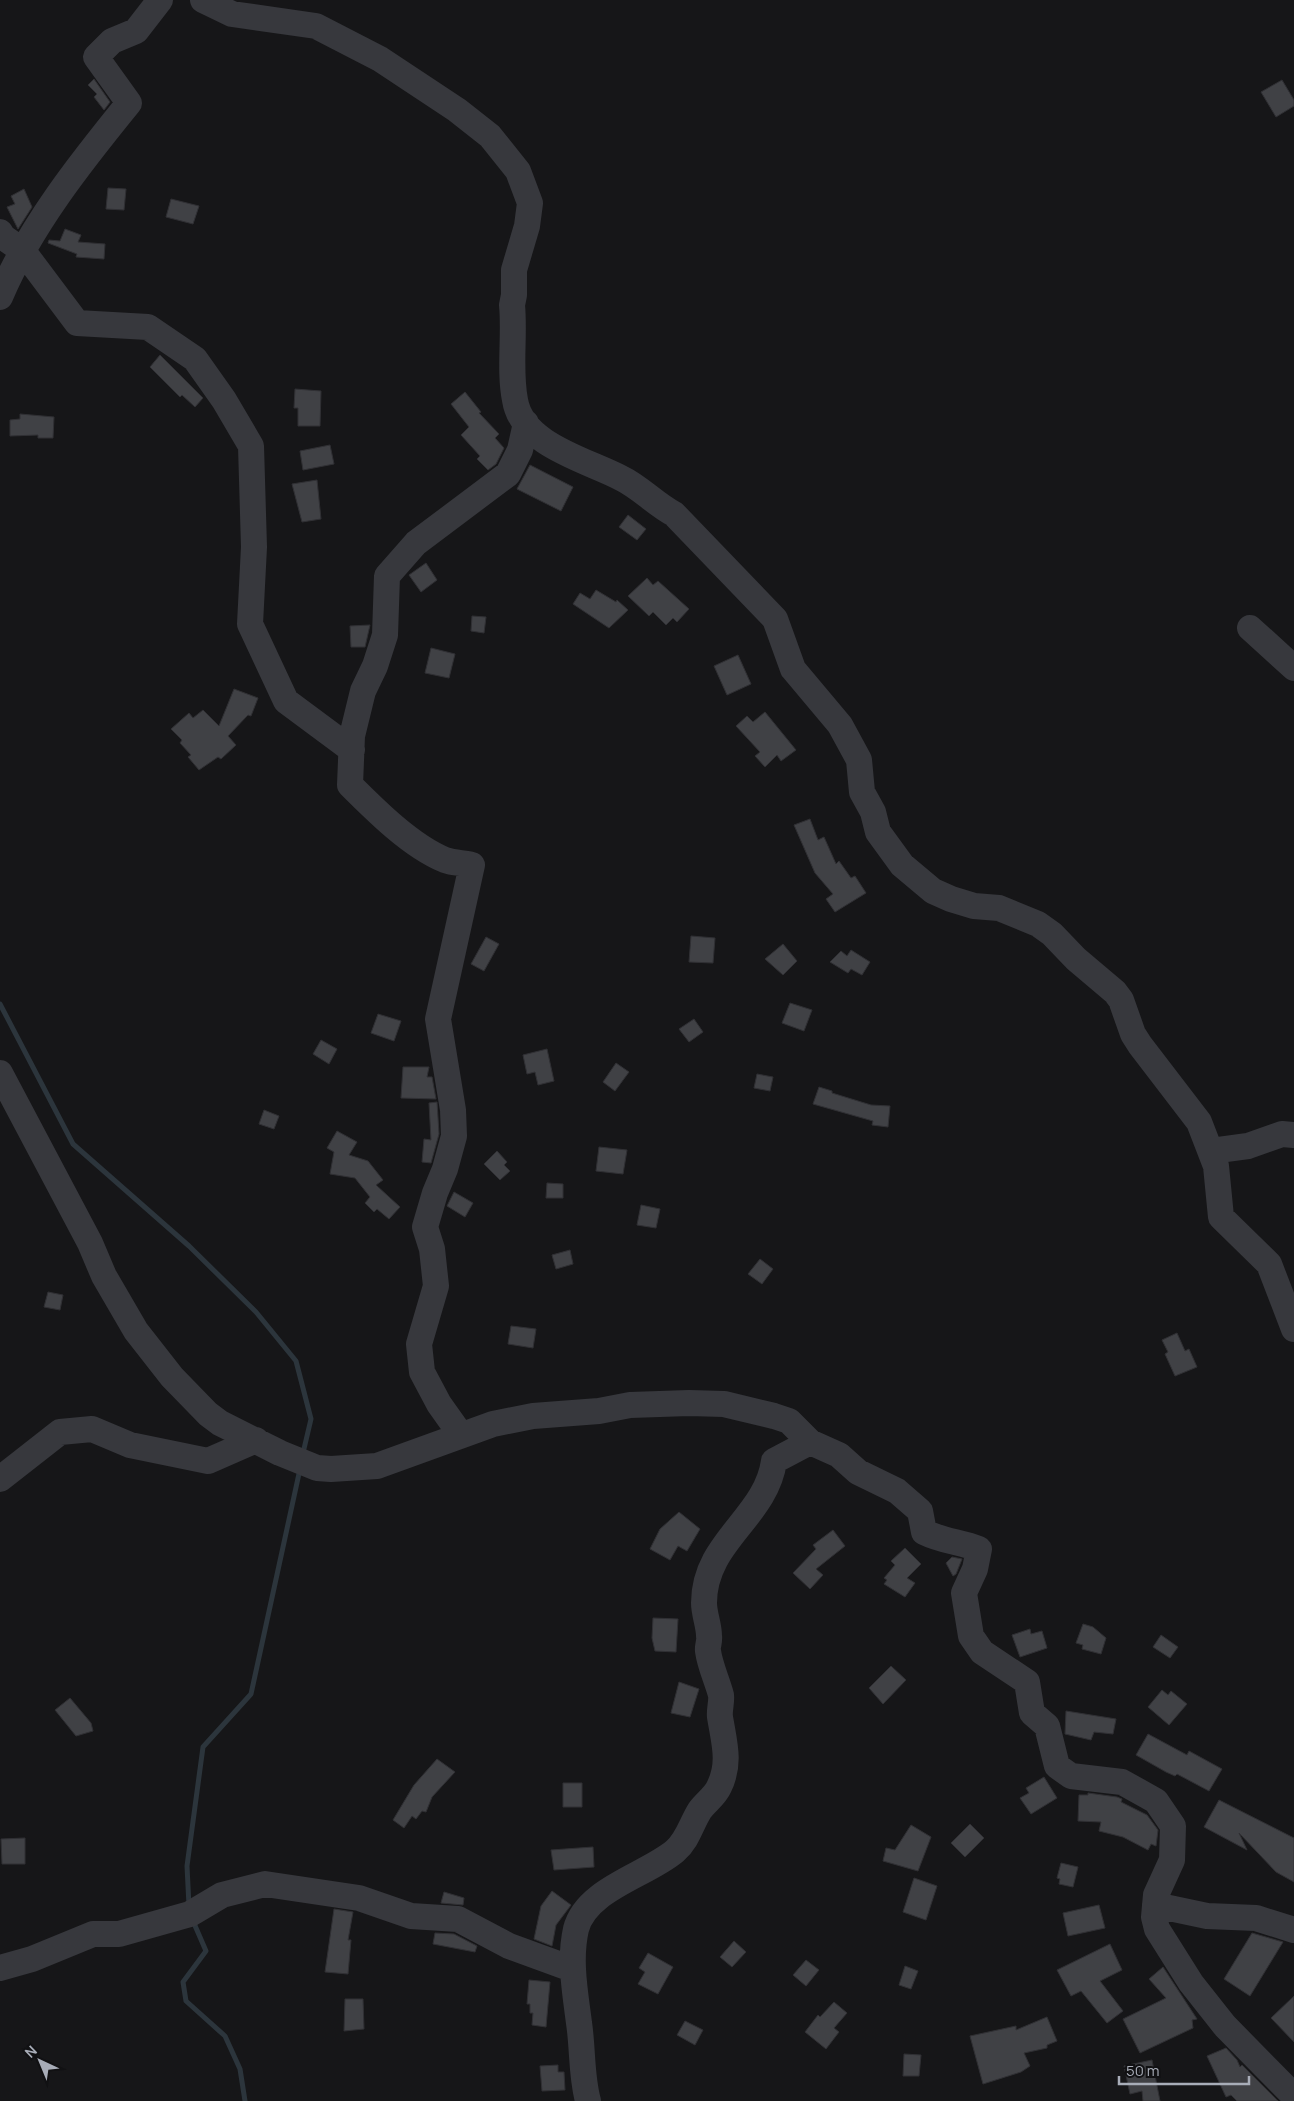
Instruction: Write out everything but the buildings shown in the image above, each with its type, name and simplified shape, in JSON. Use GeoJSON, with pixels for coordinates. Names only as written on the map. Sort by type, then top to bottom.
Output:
{"type":"FeatureCollection","features":[{"type":"Feature","properties":{"kind":"street"},"geometry":{"type":"LineString","coordinates":[[0,297],[11,272],[42,220],[129,103],[96,57],[112,42],[136,31],[160,0]]}},
{"type":"Feature","properties":{"kind":"street"},"geometry":{"type":"LineString","coordinates":[[203,0],[232,14],[316,26],[329,31],[392,66],[437,99],[457,110],[500,146],[518,171],[530,204],[526,233],[514,270],[512,305],[515,401],[526,423],[534,433],[550,444],[586,464],[622,478],[658,506],[674,514],[760,601],[776,622],[786,654],[796,674],[840,725],[859,760],[862,792],[873,812],[878,832],[902,865],[933,891],[963,903],[1000,908],[1038,924],[1052,934],[1076,959],[1107,984],[1121,1000],[1133,1034],[1199,1122],[1216,1166],[1221,1217],[1269,1264],[1294,1329]]}},
{"type":"Feature","properties":{"kind":"street"},"geometry":{"type":"LineString","coordinates":[[0,232],[23,251],[77,323],[148,327],[195,359],[224,400],[251,446],[254,547],[250,624],[286,700],[352,750]]}},
{"type":"Feature","properties":{"kind":"street"},"geometry":{"type":"LineString","coordinates":[[461,1435],[439,1404],[422,1372],[419,1344],[436,1286],[432,1249],[425,1227],[435,1193],[446,1169],[454,1136],[453,1110],[438,1020],[472,865],[446,860],[409,838],[381,816],[350,785],[352,736],[363,691],[375,666],[385,635],[388,576],[416,543],[508,474],[520,450],[526,423]]}},
{"type":"Feature","properties":{"kind":"street"},"geometry":{"type":"LineString","coordinates":[[1250,628],[1294,668]]}},
{"type":"Feature","properties":{"kind":"street"},"geometry":{"type":"LineString","coordinates":[[0,1072],[90,1243],[104,1276],[136,1331],[172,1377],[208,1414],[220,1423],[317,1468],[331,1469],[377,1466],[493,1424],[533,1416],[599,1411],[630,1405],[724,1404],[789,1421],[810,1442],[839,1455],[858,1472],[896,1492],[920,1511],[924,1532],[938,1539],[961,1542],[979,1549],[975,1569],[964,1593],[971,1636],[982,1652],[1027,1682],[1032,1713],[1047,1726],[1057,1766],[1071,1776],[1122,1782],[1156,1802],[1173,1826],[1172,1860],[1156,1895],[1157,1929],[1191,1983],[1225,2026],[1294,2096]]}},
{"type":"Feature","properties":{"kind":"street"},"geometry":{"type":"LineString","coordinates":[[1211,1151],[1248,1146],[1282,1134],[1294,1135]]}},
{"type":"Feature","properties":{"kind":"street"},"geometry":{"type":"LineString","coordinates":[[0,1479],[60,1432],[92,1429],[130,1445],[208,1461],[256,1440]]}},
{"type":"Feature","properties":{"kind":"street"},"geometry":{"type":"LineString","coordinates":[[588,2101],[583,2075],[580,2025],[572,1969],[576,1928],[586,1911],[596,1900],[615,1886],[674,1852],[684,1842],[701,1808],[720,1787],[728,1756],[720,1715],[721,1697],[708,1650],[710,1638],[704,1603],[708,1575],[724,1543],[767,1488],[774,1461],[810,1442]]}},
{"type":"Feature","properties":{"kind":"street"},"geometry":{"type":"LineString","coordinates":[[0,1968],[32,1959],[93,1934],[119,1934],[190,1914],[222,1895],[265,1884],[359,1898],[411,1916],[458,1919],[509,1946],[572,1969]]}},
{"type":"Feature","properties":{"kind":"street"},"geometry":{"type":"LineString","coordinates":[[1155,1905],[1207,1916],[1256,1918],[1294,1930]]}},
{"type":"Feature","properties":{"kind":"waterway"},"geometry":{"type":"LineString","coordinates":[[0,1004],[73,1144],[189,1246],[256,1312],[296,1361],[311,1419],[303,1453]]}},
{"type":"Feature","properties":{"kind":"waterway"},"geometry":{"type":"LineString","coordinates":[[189,1906],[187,1866],[203,1747],[251,1694],[300,1469]]}},
{"type":"Feature","properties":{"kind":"waterway"},"geometry":{"type":"LineString","coordinates":[[193,1921],[206,1951],[183,1982],[186,2001],[225,2036],[240,2069],[245,2101]]}}]}
